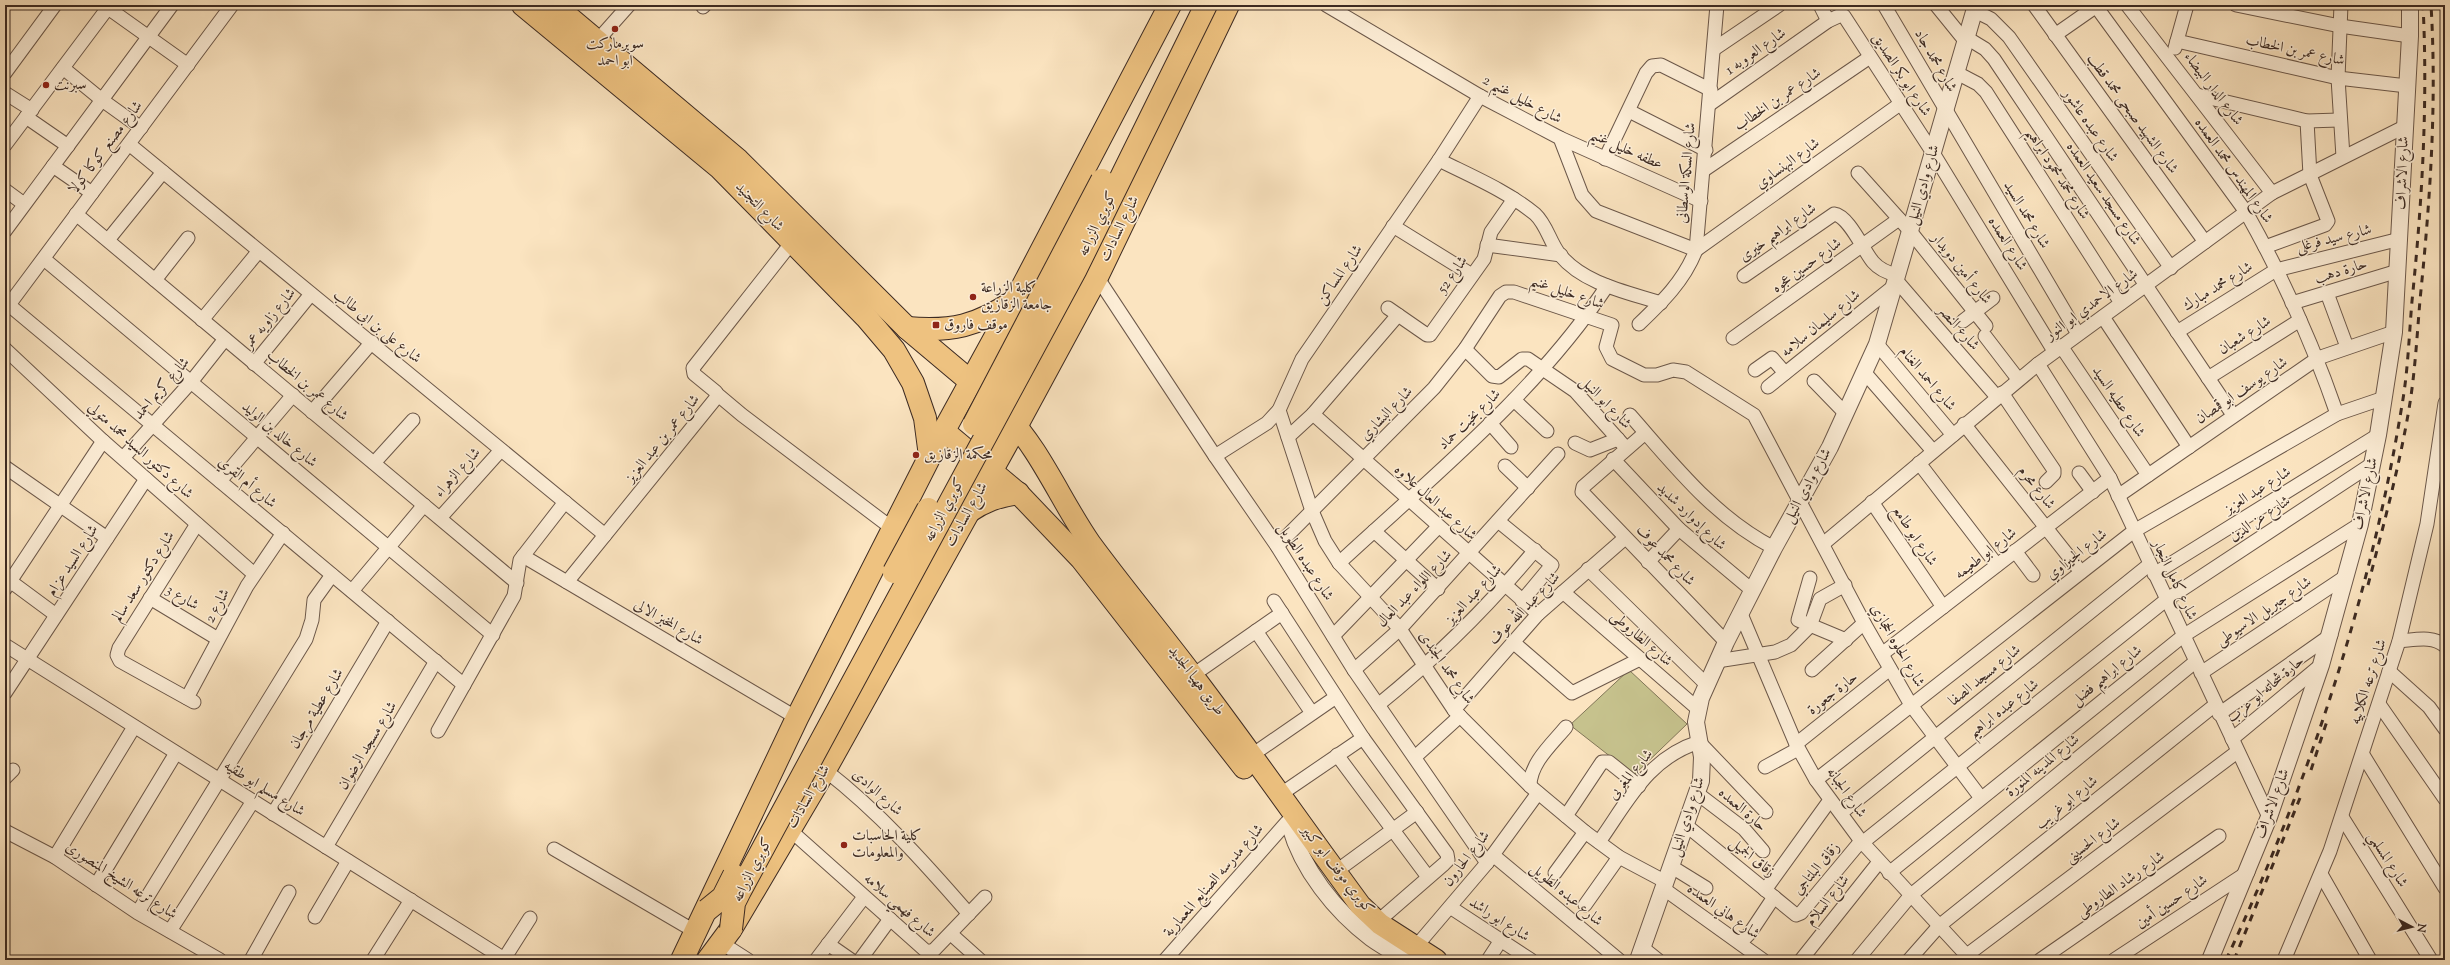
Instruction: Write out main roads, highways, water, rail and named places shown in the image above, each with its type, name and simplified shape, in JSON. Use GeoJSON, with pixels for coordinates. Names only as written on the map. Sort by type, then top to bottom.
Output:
{"type":"FeatureCollection","features":[{"type":"Feature","properties":{"kind":"highway","name":"شارع التجنيد"},"geometry":{"type":"LineString","coordinates":[[523,5],[610,64],[744,165],[907,328],[970,381]]}},
{"type":"Feature","properties":{"kind":"highway","name":"شارع التجنيد"},"geometry":{"type":"LineString","coordinates":[[554,5],[598,41],[610,64],[720,168],[793,241],[866,317],[894,350],[913,382],[925,418],[930,456]]}},
{"type":"Feature","properties":{"kind":"highway"},"geometry":{"type":"LineString","coordinates":[[682,960],[797,718],[943,430],[1015,300],[1170,5]]}},
{"type":"Feature","properties":{"kind":"highway","name":"كوبري الزراعه"},"geometry":{"type":"LineString","coordinates":[[707,910],[723,897],[1069,247],[1189,5]]}},
{"type":"Feature","properties":{"kind":"highway","name":"كوبري الزراعه"},"geometry":{"type":"LineString","coordinates":[[725,935],[737,897],[1076,269],[1206,5]]}},
{"type":"Feature","properties":{"kind":"highway","name":"شارع السادات"},"geometry":{"type":"LineString","coordinates":[[708,960],[790,830],[825,770],[1017,425],[1097,277],[1228,5]]}},
{"type":"Feature","properties":{"kind":"highway"},"geometry":{"type":"LineString","coordinates":[[907,328],[954,329],[975,323],[1015,300]]}},
{"type":"Feature","properties":{"kind":"highway"},"geometry":{"type":"LineString","coordinates":[[904,368],[915,364],[922,355],[926,345]]}},
{"type":"Feature","properties":{"kind":"highway"},"geometry":{"type":"LineString","coordinates":[[968,512],[983,502],[1000,496],[1018,493]]}},
{"type":"Feature","properties":{"kind":"main road","name":"طريق ههيا الجديد"},"geometry":{"type":"LineString","coordinates":[[970,381],[1017,425],[1091,544],[1281,794],[1291,822]]}},
{"type":"Feature","properties":{"kind":"main road","name":"طريق ههيا الجديد"},"geometry":{"type":"LineString","coordinates":[[943,430],[1018,493],[1081,559],[1291,822]]}},
{"type":"Feature","properties":{"kind":"main road","name":"كوبري موقف ابو كبير"},"geometry":{"type":"LineString","coordinates":[[1291,822],[1332,868],[1360,905],[1380,924],[1436,960]]}},
{"type":"Feature","properties":{"kind":"main road","name":"كوبري موقف ابو كبير"},"geometry":{"type":"LineString","coordinates":[[1332,868],[1353,912],[1374,932],[1418,952]]}},
{"type":"Feature","properties":{"kind":"railway"},"geometry":{"type":"LineString","coordinates":[[2226,960],[2256,894],[2310,758],[2354,618],[2373,548],[2389,477],[2406,379],[2419,227],[2425,79],[2423,5]]}},
{"type":"Feature","properties":{"kind":"railway"},"geometry":{"type":"LineString","coordinates":[[2368,585],[2400,453],[2409,409],[2414,368],[2432,153],[2433,42],[2431,5]]}},
{"type":"Feature","properties":{"kind":"railway"},"geometry":{"type":"LineString","coordinates":[[2311,770],[2327,721]]}},
{"type":"Feature","properties":{"kind":"railway"},"geometry":{"type":"LineString","coordinates":[[2234,960],[2300,798]]}},
{"type":"Feature","properties":{"kind":"place","name":"سوبرماركت ابو احمد"},"geometry":{"type":"Point","coordinates":[615,29]}},
{"type":"Feature","properties":{"kind":"place","name":"سبرنت"},"geometry":{"type":"Point","coordinates":[46,85]}},
{"type":"Feature","properties":{"kind":"place","name":"كلية الزراعة جامعة الزقازيق"},"geometry":{"type":"Point","coordinates":[973,297]}},
{"type":"Feature","properties":{"kind":"place","name":"موقف فاروق"},"geometry":{"type":"Point","coordinates":[936,325]}},
{"type":"Feature","properties":{"kind":"place","name":"محكمة الزقازيق"},"geometry":{"type":"Point","coordinates":[916,455]}},
{"type":"Feature","properties":{"kind":"place","name":"كلية الحاسبات والمعلومات"},"geometry":{"type":"Point","coordinates":[844,845]}}]}
